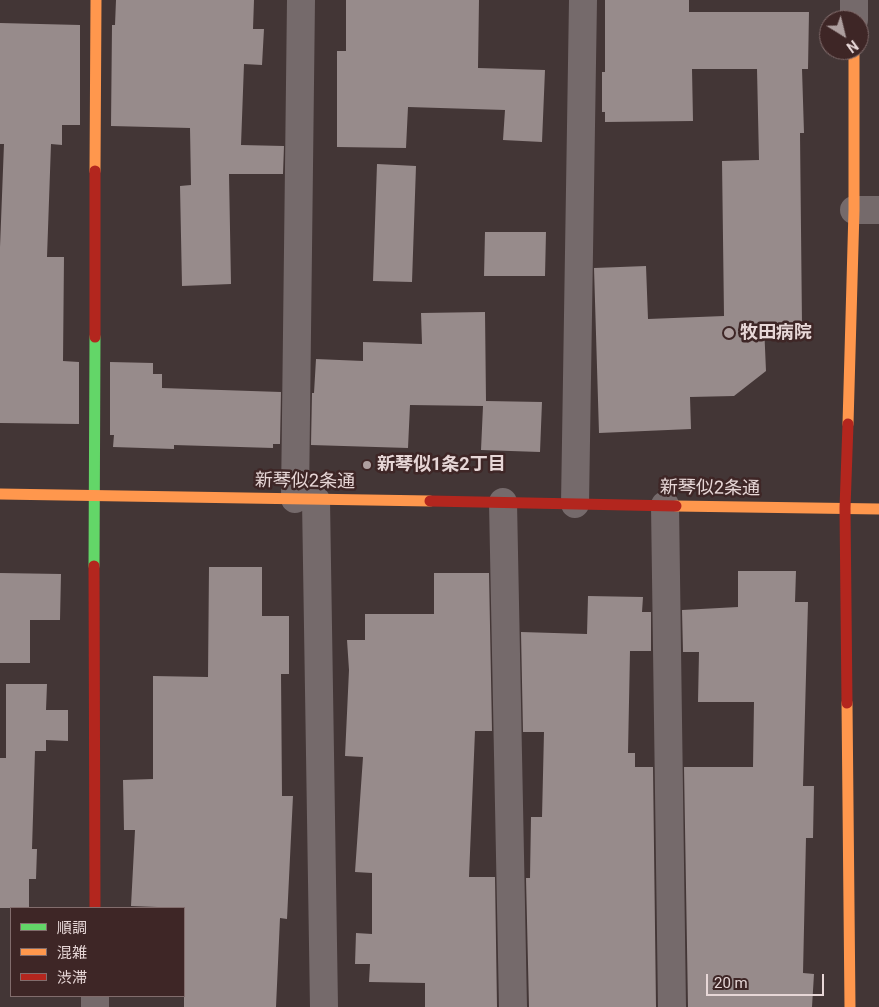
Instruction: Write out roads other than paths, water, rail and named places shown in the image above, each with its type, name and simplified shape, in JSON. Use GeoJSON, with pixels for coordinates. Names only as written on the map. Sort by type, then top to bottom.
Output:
{"type":"FeatureCollection","features":[{"type":"Feature","properties":{"kind":"street"},"geometry":{"type":"LineString","coordinates":[[95,907],[96,0]]}},
{"type":"Feature","properties":{"kind":"street"},"geometry":{"type":"LineString","coordinates":[[300,0],[306,499],[324,1007]]}},
{"type":"Feature","properties":{"kind":"street"},"geometry":{"type":"LineString","coordinates":[[575,504],[583,0]]}},
{"type":"Feature","properties":{"kind":"street"},"geometry":{"type":"LineString","coordinates":[[850,1007],[845,508],[867,210],[855,60]]}},
{"type":"Feature","properties":{"kind":"street","name":"新琴似2条通"},"geometry":{"type":"LineString","coordinates":[[0,494],[879,509]]}},
{"type":"Feature","properties":{"kind":"street"},"geometry":{"type":"LineString","coordinates":[[503,502],[513,1007]]}},
{"type":"Feature","properties":{"kind":"street"},"geometry":{"type":"LineString","coordinates":[[665,505],[672,1007]]}},
{"type":"Feature","properties":{"kind":"place","name":"牧田病院"},"geometry":{"type":"Point","coordinates":[729,333]}},
{"type":"Feature","properties":{"kind":"place","name":"新琴似1条2丁目"},"geometry":{"type":"Point","coordinates":[367,465]}}]}
